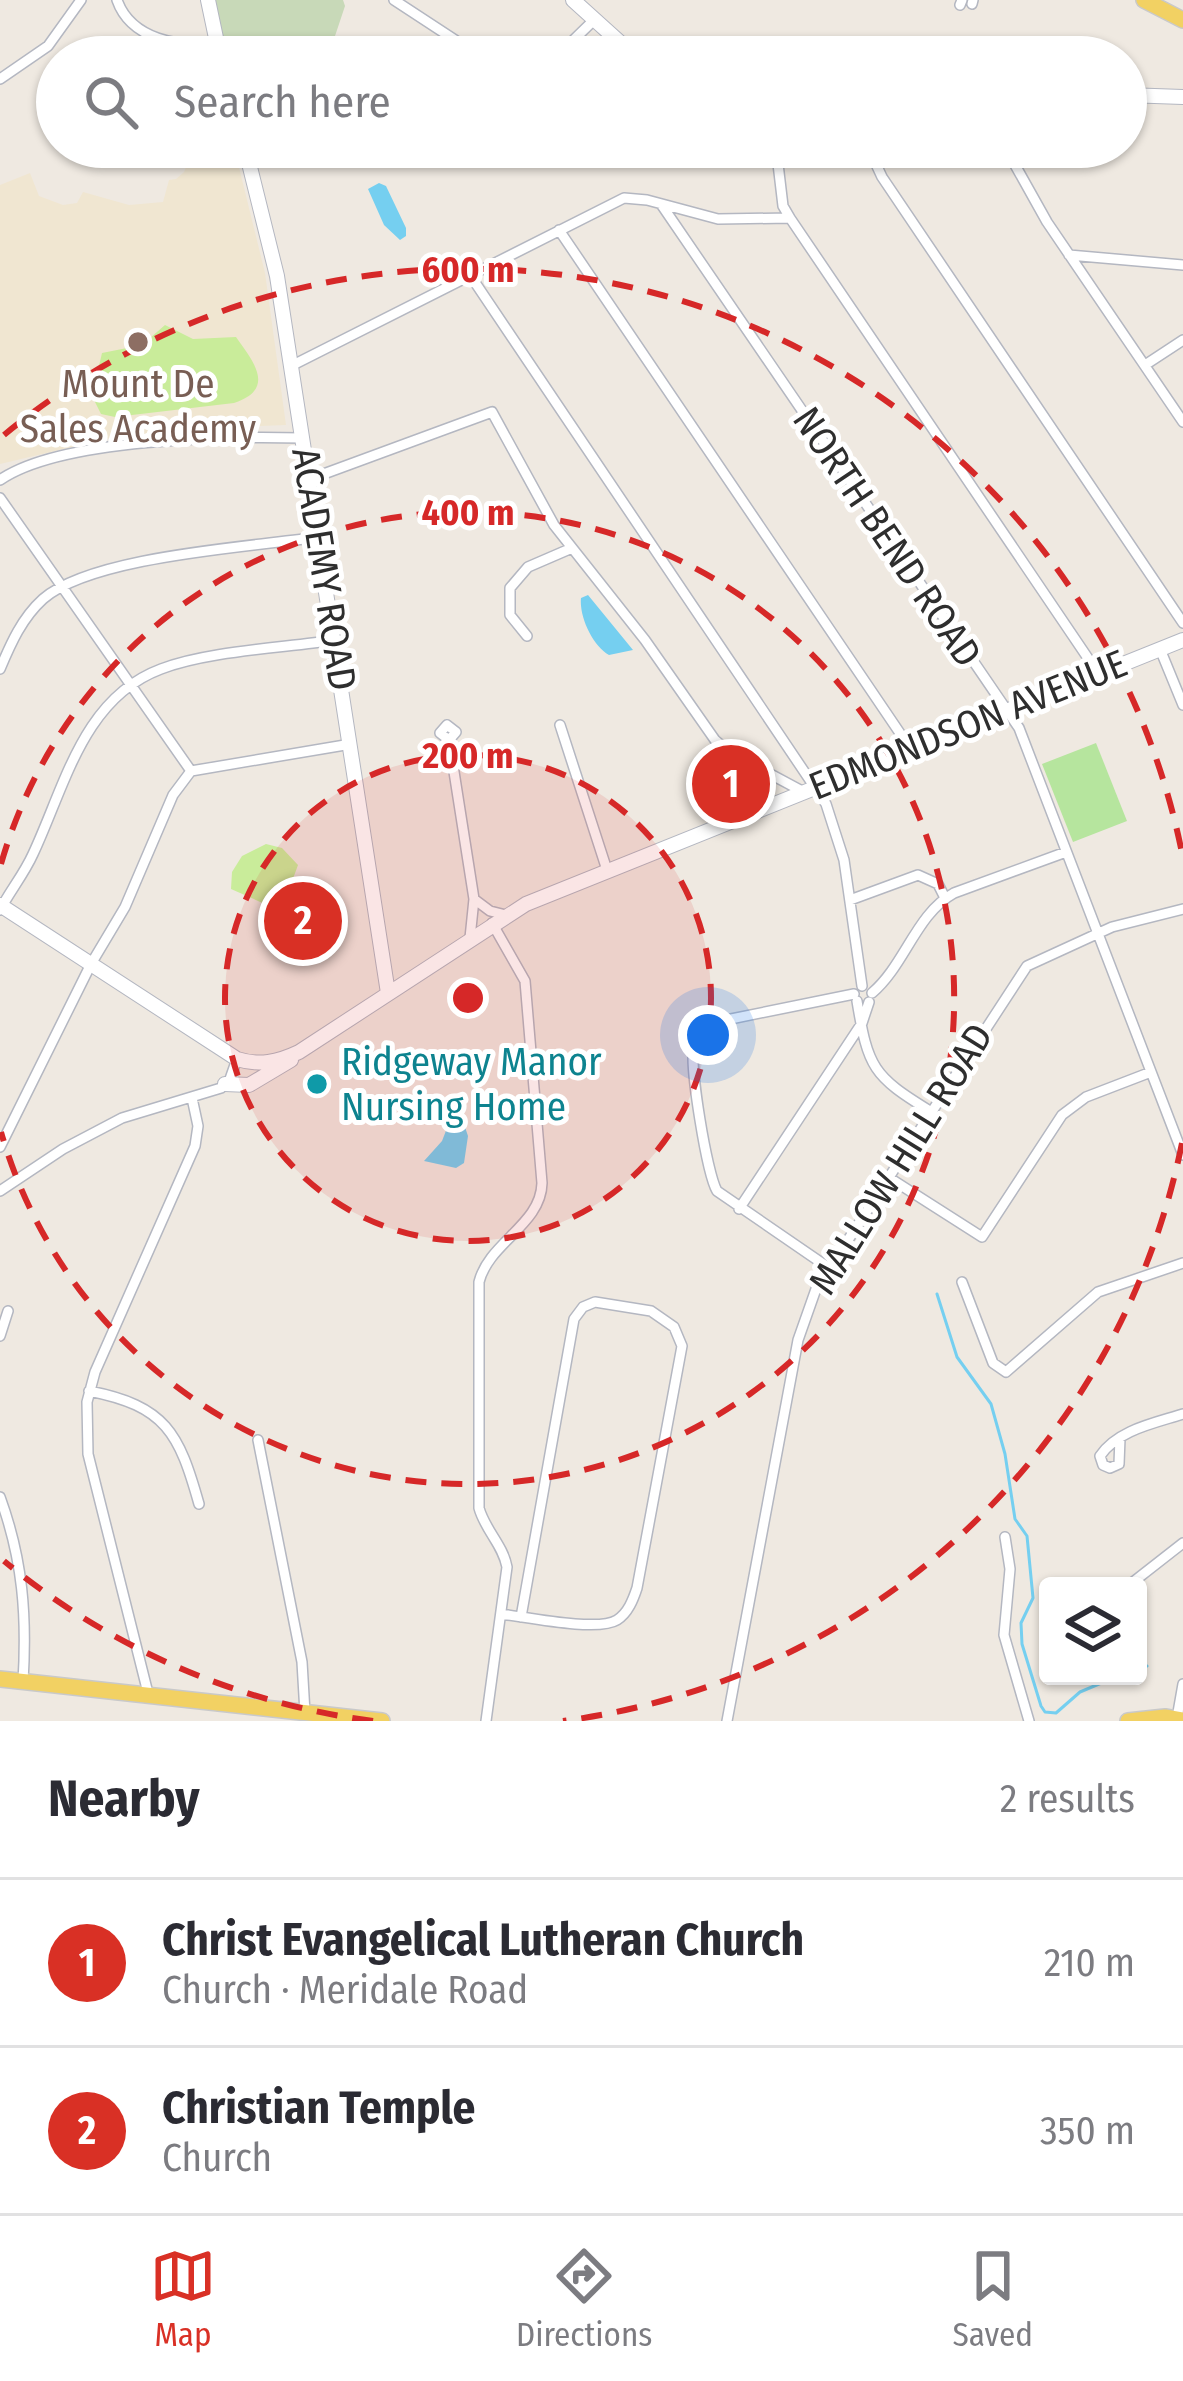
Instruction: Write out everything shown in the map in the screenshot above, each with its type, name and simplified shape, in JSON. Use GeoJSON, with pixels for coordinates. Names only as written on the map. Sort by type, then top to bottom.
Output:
{"type":"FeatureCollection","features":[{"type":"Feature","properties":{"kind":"main road"},"geometry":{"type":"LineString","coordinates":[[208,0],[216,36]]}},
{"type":"Feature","properties":{"kind":"main road"},"geometry":{"type":"LineString","coordinates":[[573,0],[614,36]]}},
{"type":"Feature","properties":{"kind":"main road"},"geometry":{"type":"LineString","coordinates":[[1144,0],[1183,20]]}},
{"type":"Feature","properties":{"kind":"main road"},"geometry":{"type":"LineString","coordinates":[[1147,96],[1183,97]]}},
{"type":"Feature","properties":{"kind":"main road","name":"ACADEMY ROAD"},"geometry":{"type":"LineString","coordinates":[[250,168],[278,276],[388,993]]}},
{"type":"Feature","properties":{"kind":"main road","name":"EDMONDSON AVENUE"},"geometry":{"type":"LineString","coordinates":[[237,1059],[265,1063],[299,1052],[506,914],[1183,640]]}},
{"type":"Feature","properties":{"kind":"main road"},"geometry":{"type":"LineString","coordinates":[[1,907],[237,1059]]}},
{"type":"Feature","properties":{"kind":"main road"},"geometry":{"type":"LineString","coordinates":[[225,1084],[249,1084],[268,1076],[299,1052]]}},
{"type":"Feature","properties":{"kind":"main road"},"geometry":{"type":"LineString","coordinates":[[0,1680],[298,1716],[382,1721]]}},
{"type":"Feature","properties":{"kind":"main road"},"geometry":{"type":"LineString","coordinates":[[1129,1721],[1180,1719]]}},
{"type":"Feature","properties":{"kind":"street"},"geometry":{"type":"LineString","coordinates":[[55,36],[81,0]]}},
{"type":"Feature","properties":{"kind":"street"},"geometry":{"type":"LineString","coordinates":[[117,0],[127,20],[142,33],[155,36]]}},
{"type":"Feature","properties":{"kind":"street"},"geometry":{"type":"LineString","coordinates":[[394,0],[449,36]]}},
{"type":"Feature","properties":{"kind":"street"},"geometry":{"type":"LineString","coordinates":[[578,36],[596,19]]}},
{"type":"Feature","properties":{"kind":"street"},"geometry":{"type":"LineString","coordinates":[[0,79],[36,54]]}},
{"type":"Feature","properties":{"kind":"street"},"geometry":{"type":"LineString","coordinates":[[779,168],[790,218],[1098,673]]}},
{"type":"Feature","properties":{"kind":"street"},"geometry":{"type":"LineString","coordinates":[[878,168],[1183,623]]}},
{"type":"Feature","properties":{"kind":"street"},"geometry":{"type":"LineString","coordinates":[[1017,168],[1069,255],[1183,422]]}},
{"type":"Feature","properties":{"kind":"street"},"geometry":{"type":"LineString","coordinates":[[291,366],[624,198],[718,219],[790,218]]}},
{"type":"Feature","properties":{"kind":"street","name":"NORTH BEND ROAD"},"geometry":{"type":"LineString","coordinates":[[662,204],[1018,728],[1182,1149]]}},
{"type":"Feature","properties":{"kind":"street"},"geometry":{"type":"LineString","coordinates":[[559,230],[910,748]]}},
{"type":"Feature","properties":{"kind":"street"},"geometry":{"type":"LineString","coordinates":[[1069,255],[1183,265]]}},
{"type":"Feature","properties":{"kind":"street"},"geometry":{"type":"LineString","coordinates":[[470,275],[838,839],[863,995],[866,1045],[881,1079],[930,1111]]}},
{"type":"Feature","properties":{"kind":"street"},"geometry":{"type":"LineString","coordinates":[[1144,365],[1183,340]]}},
{"type":"Feature","properties":{"kind":"street"},"geometry":{"type":"LineString","coordinates":[[310,479],[492,412],[500,419],[547,513],[715,740],[729,752],[809,788]]}},
{"type":"Feature","properties":{"kind":"street"},"geometry":{"type":"LineString","coordinates":[[0,480],[53,460],[154,442],[303,438]]}},
{"type":"Feature","properties":{"kind":"street"},"geometry":{"type":"LineString","coordinates":[[0,498],[191,771]]}},
{"type":"Feature","properties":{"kind":"street"},"geometry":{"type":"LineString","coordinates":[[0,669],[31,613],[62,586],[115,567],[319,536]]}},
{"type":"Feature","properties":{"kind":"street"},"geometry":{"type":"LineString","coordinates":[[527,636],[510,615],[510,588],[529,567],[572,548]]}},
{"type":"Feature","properties":{"kind":"street"},"geometry":{"type":"LineString","coordinates":[[1,907],[31,859],[93,723],[131,685],[180,664],[335,640]]}},
{"type":"Feature","properties":{"kind":"street"},"geometry":{"type":"LineString","coordinates":[[1160,649],[1183,704]]}},
{"type":"Feature","properties":{"kind":"street"},"geometry":{"type":"LineString","coordinates":[[560,725],[607,870]]}},
{"type":"Feature","properties":{"kind":"street"},"geometry":{"type":"LineString","coordinates":[[449,740],[474,899],[470,938]]}},
{"type":"Feature","properties":{"kind":"street"},"geometry":{"type":"LineString","coordinates":[[0,1147],[91,964],[125,907],[173,795],[191,771],[351,744]]}},
{"type":"Feature","properties":{"kind":"street"},"geometry":{"type":"LineString","coordinates":[[829,1268],[739,1209],[712,1183],[692,1060],[694,1044],[711,1023],[863,995],[885,982],[945,898],[1066,852]]}},
{"type":"Feature","properties":{"kind":"street"},"geometry":{"type":"LineString","coordinates":[[850,900],[918,875],[938,884],[945,898]]}},
{"type":"Feature","properties":{"kind":"street"},"geometry":{"type":"LineString","coordinates":[[474,899],[506,914]]}},
{"type":"Feature","properties":{"kind":"street","name":"MALLOW HILL ROAD"},"geometry":{"type":"LineString","coordinates":[[727,1721],[799,1340],[809,1304],[829,1268],[1027,966],[1097,933],[1183,909]]}},
{"type":"Feature","properties":{"kind":"street"},"geometry":{"type":"LineString","coordinates":[[486,1721],[506,1558],[479,1508],[479,1282],[486,1263],[535,1208],[542,1183],[525,981],[491,923]]}},
{"type":"Feature","properties":{"kind":"street"},"geometry":{"type":"LineString","coordinates":[[739,1209],[862,1023]]}},
{"type":"Feature","properties":{"kind":"street"},"geometry":{"type":"LineString","coordinates":[[841,1050],[866,1045]]}},
{"type":"Feature","properties":{"kind":"street"},"geometry":{"type":"LineString","coordinates":[[0,1191],[63,1149],[122,1118],[225,1084],[237,1059]]}},
{"type":"Feature","properties":{"kind":"street"},"geometry":{"type":"LineString","coordinates":[[888,1177],[982,1237],[1062,1115],[1086,1097],[1151,1072]]}},
{"type":"Feature","properties":{"kind":"street"},"geometry":{"type":"LineString","coordinates":[[149,1697],[88,1454],[89,1391],[195,1146],[198,1126],[192,1098]]}},
{"type":"Feature","properties":{"kind":"street"},"geometry":{"type":"LineString","coordinates":[[962,1282],[992,1363],[1006,1372],[1098,1292],[1183,1263]]}},
{"type":"Feature","properties":{"kind":"street"},"geometry":{"type":"LineString","coordinates":[[501,1614],[521,1617],[599,1625],[615,1622],[628,1609],[637,1588],[682,1346],[674,1327],[661,1315],[606,1302],[583,1307],[571,1327],[521,1617]]}},
{"type":"Feature","properties":{"kind":"street"},"geometry":{"type":"LineString","coordinates":[[0,1336],[8,1311]]}},
{"type":"Feature","properties":{"kind":"street"},"geometry":{"type":"LineString","coordinates":[[89,1391],[123,1398],[165,1422],[180,1443],[199,1504]]}},
{"type":"Feature","properties":{"kind":"street"},"geometry":{"type":"LineString","coordinates":[[1120,1438],[1183,1414]]}},
{"type":"Feature","properties":{"kind":"street"},"geometry":{"type":"LineString","coordinates":[[258,1440],[302,1662],[298,1716]]}},
{"type":"Feature","properties":{"kind":"street"},"geometry":{"type":"LineString","coordinates":[[0,1497],[26,1600],[22,1682]]}},
{"type":"Feature","properties":{"kind":"street"},"geometry":{"type":"LineString","coordinates":[[1004,1537],[1010,1568],[1004,1635],[1029,1721]]}},
{"type":"Feature","properties":{"kind":"street"},"geometry":{"type":"LineString","coordinates":[[1139,1577],[1183,1543]]}},
{"type":"Feature","properties":{"kind":"street"},"geometry":{"type":"LineString","coordinates":[[1180,1719],[1183,1684]]}},
{"type":"Feature","properties":{"kind":"shaded area","name":"Mount De Sales Academy"},"geometry":{"type":"Polygon","coordinates":[[[186,168],[239,168],[265,273],[286,425],[114,437],[0,464],[0,185],[30,173],[39,196],[63,205],[77,203],[83,192],[129,205],[163,202],[169,180],[186,168]]]}},
{"type":"Feature","properties":{"kind":"green space"},"geometry":{"type":"Polygon","coordinates":[[[214,0],[343,0],[345,6],[335,36],[223,36],[214,0]]]}},
{"type":"Feature","properties":{"kind":"green space"},"geometry":{"type":"Polygon","coordinates":[[[165,325],[193,339],[236,337],[258,374],[255,390],[234,403],[115,417],[101,414],[92,396],[102,353],[142,345],[165,325]]]}},
{"type":"Feature","properties":{"kind":"green space"},"geometry":{"type":"Polygon","coordinates":[[[1096,743],[1127,821],[1073,842],[1042,764],[1096,743]]]}},
{"type":"Feature","properties":{"kind":"green space"},"geometry":{"type":"Polygon","coordinates":[[[266,844],[282,848],[298,865],[283,906],[276,909],[231,889],[232,872],[242,856],[266,844]]]}},
{"type":"Feature","properties":{"kind":"water"},"geometry":{"type":"Polygon","coordinates":[[[379,183],[386,186],[406,228],[400,240],[384,225],[368,189],[379,183]]]}},
{"type":"Feature","properties":{"kind":"water"},"geometry":{"type":"Polygon","coordinates":[[[588,595],[633,650],[609,655],[598,645],[582,614],[581,598],[588,595]]]}},
{"type":"Feature","properties":{"kind":"water"},"geometry":{"type":"Polygon","coordinates":[[[459,1109],[468,1136],[464,1163],[456,1168],[424,1161],[442,1141],[454,1110],[459,1109]]]}},
{"type":"Feature","properties":{"kind":"waterway"},"geometry":{"type":"LineString","coordinates":[[937,1294],[957,1357],[991,1404],[1015,1519],[1027,1536],[1033,1598],[1021,1623],[1022,1644],[1041,1706],[1045,1712],[1056,1713],[1080,1692],[1097,1685]]}},
{"type":"Feature","properties":{"kind":"place","name":"Mount De Sales Academy"},"geometry":{"type":"Point","coordinates":[138,342]}},
{"type":"Feature","properties":{"kind":"place","name":"Christ Evangelical Lutheran Church"},"geometry":{"type":"Point","coordinates":[731,784]}},
{"type":"Feature","properties":{"kind":"place","name":"Christian Temple"},"geometry":{"type":"Point","coordinates":[303,921]}},
{"type":"Feature","properties":{"kind":"place","name":"Ridgeway Manor Nursing Home"},"geometry":{"type":"Point","coordinates":[317,1084]}}]}
